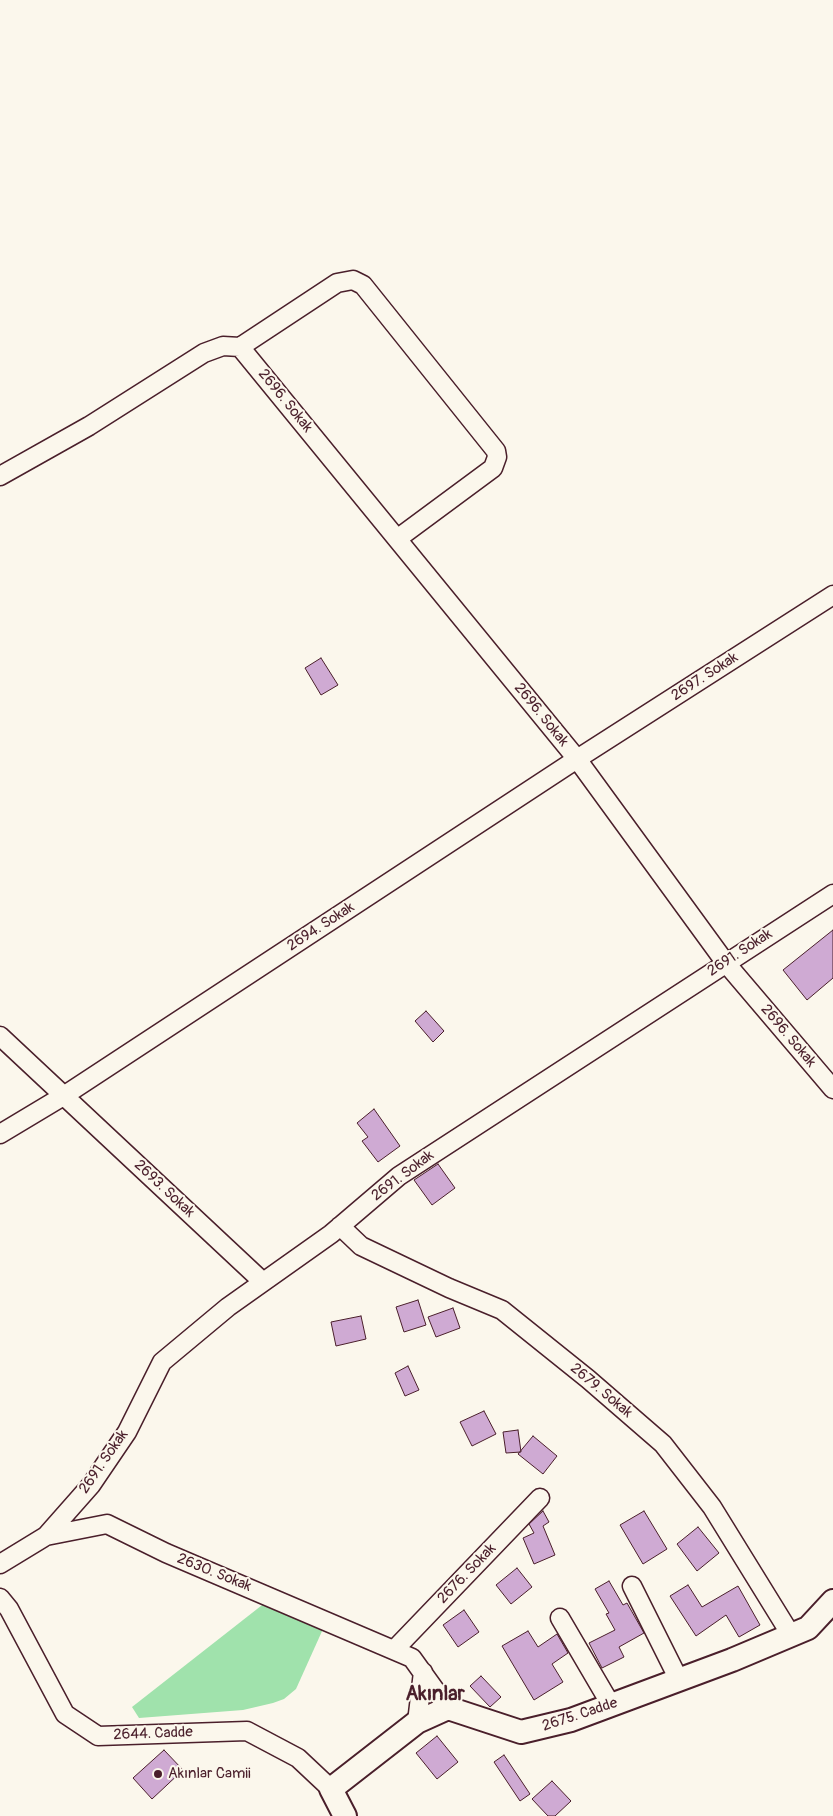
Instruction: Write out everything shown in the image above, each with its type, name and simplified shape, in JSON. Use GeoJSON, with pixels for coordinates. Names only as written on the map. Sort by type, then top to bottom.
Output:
{"type":"FeatureCollection","features":[{"type":"Feature","properties":{"kind":"street"},"geometry":{"type":"LineString","coordinates":[[0,476],[89,426],[204,353],[223,346],[240,347],[337,283],[353,280],[364,285],[496,451],[497,457],[493,468],[397,539]]}},
{"type":"Feature","properties":{"kind":"street","name":"2696. Sokak"},"geometry":{"type":"LineString","coordinates":[[240,347],[577,759],[725,962],[833,1090]]}},
{"type":"Feature","properties":{"kind":"street","name":"2697. Sokak"},"geometry":{"type":"LineString","coordinates":[[577,759],[833,595]]}},
{"type":"Feature","properties":{"kind":"street","name":"2694. Sokak"},"geometry":{"type":"LineString","coordinates":[[0,1134],[65,1095],[577,759]]}},
{"type":"Feature","properties":{"kind":"street","name":"2691. Sokak"},"geometry":{"type":"LineString","coordinates":[[46,1536],[91,1485],[127,1432],[162,1362],[228,1307],[340,1226],[399,1176],[725,962],[833,894]]}},
{"type":"Feature","properties":{"kind":"street","name":"2693. Sokak"},"geometry":{"type":"LineString","coordinates":[[0,1036],[263,1282]]}},
{"type":"Feature","properties":{"kind":"street","name":"2679. Sokak"},"geometry":{"type":"LineString","coordinates":[[340,1226],[361,1246],[449,1288],[502,1310],[588,1379],[663,1444],[712,1507],[791,1635]]}},
{"type":"Feature","properties":{"kind":"street","name":"2676. Sokak"},"geometry":{"type":"LineString","coordinates":[[394,1650],[540,1498]]}},
{"type":"Feature","properties":{"kind":"street","name":"2630. Sokak"},"geometry":{"type":"LineString","coordinates":[[0,1564],[46,1536],[106,1524],[166,1553],[412,1658],[448,1708]]}},
{"type":"Feature","properties":{"kind":"street"},"geometry":{"type":"LineString","coordinates":[[632,1586],[679,1680]]}},
{"type":"Feature","properties":{"kind":"street","name":"2644. Cadde"},"geometry":{"type":"LineString","coordinates":[[0,1598],[10,1609],[66,1714],[98,1736],[247,1731],[298,1758],[330,1788],[345,1816]]}},
{"type":"Feature","properties":{"kind":"street","name":"2675. Cadde"},"geometry":{"type":"LineString","coordinates":[[448,1708],[521,1732],[571,1720],[679,1680],[808,1628],[833,1601]]}},
{"type":"Feature","properties":{"kind":"street"},"geometry":{"type":"LineString","coordinates":[[560,1618],[611,1705]]}},
{"type":"Feature","properties":{"kind":"street"},"geometry":{"type":"LineString","coordinates":[[417,1722],[423,1672]]}},
{"type":"Feature","properties":{"kind":"street"},"geometry":{"type":"LineString","coordinates":[[330,1788],[417,1722],[448,1708]]}},
{"type":"Feature","properties":{"kind":"green space"},"geometry":{"type":"Polygon","coordinates":[[[266,1602],[323,1629],[296,1689],[284,1699],[243,1710],[139,1718],[132,1707],[266,1602]]]}},
{"type":"Feature","properties":{"kind":"building"},"geometry":{"type":"Polygon","coordinates":[[[321,658],[338,685],[321,695],[305,668],[321,658]]]}},
{"type":"Feature","properties":{"kind":"building"},"geometry":{"type":"Polygon","coordinates":[[[833,930],[833,978],[807,1000],[783,970],[833,930]]]}},
{"type":"Feature","properties":{"kind":"building"},"geometry":{"type":"Polygon","coordinates":[[[426,1011],[444,1031],[433,1042],[415,1021],[426,1011]]]}},
{"type":"Feature","properties":{"kind":"building"},"geometry":{"type":"Polygon","coordinates":[[[374,1109],[400,1146],[378,1162],[362,1141],[368,1137],[357,1123],[374,1109]]]}},
{"type":"Feature","properties":{"kind":"building"},"geometry":{"type":"Polygon","coordinates":[[[438,1164],[455,1188],[432,1205],[414,1180],[438,1164]]]}},
{"type":"Feature","properties":{"kind":"building"},"geometry":{"type":"Polygon","coordinates":[[[418,1300],[426,1325],[404,1332],[396,1307],[418,1300]]]}},
{"type":"Feature","properties":{"kind":"building"},"geometry":{"type":"Polygon","coordinates":[[[453,1308],[460,1328],[436,1337],[428,1317],[453,1308]]]}},
{"type":"Feature","properties":{"kind":"building"},"geometry":{"type":"Polygon","coordinates":[[[361,1316],[366,1339],[336,1346],[331,1322],[361,1316]]]}},
{"type":"Feature","properties":{"kind":"building"},"geometry":{"type":"Polygon","coordinates":[[[408,1366],[419,1390],[405,1396],[395,1373],[408,1366]]]}},
{"type":"Feature","properties":{"kind":"building"},"geometry":{"type":"Polygon","coordinates":[[[484,1411],[496,1434],[472,1446],[460,1422],[484,1411]]]}},
{"type":"Feature","properties":{"kind":"building"},"geometry":{"type":"Polygon","coordinates":[[[518,1430],[521,1452],[506,1453],[503,1432],[518,1430]]]}},
{"type":"Feature","properties":{"kind":"building"},"geometry":{"type":"Polygon","coordinates":[[[533,1436],[557,1456],[543,1474],[518,1454],[533,1436]]]}},
{"type":"Feature","properties":{"kind":"building"},"geometry":{"type":"Polygon","coordinates":[[[543,1511],[549,1522],[543,1526],[555,1555],[534,1564],[523,1538],[534,1533],[529,1524],[543,1511]]]}},
{"type":"Feature","properties":{"kind":"building"},"geometry":{"type":"Polygon","coordinates":[[[644,1511],[667,1549],[643,1564],[620,1525],[644,1511]]]}},
{"type":"Feature","properties":{"kind":"building"},"geometry":{"type":"Polygon","coordinates":[[[698,1527],[719,1553],[697,1571],[677,1544],[698,1527]]]}},
{"type":"Feature","properties":{"kind":"building"},"geometry":{"type":"Polygon","coordinates":[[[517,1568],[532,1587],[511,1604],[496,1585],[517,1568]]]}},
{"type":"Feature","properties":{"kind":"building"},"geometry":{"type":"Polygon","coordinates":[[[609,1581],[623,1605],[627,1603],[644,1633],[619,1647],[624,1657],[602,1668],[589,1643],[615,1630],[606,1614],[609,1613],[595,1589],[609,1581]]]}},
{"type":"Feature","properties":{"kind":"building"},"geometry":{"type":"Polygon","coordinates":[[[688,1585],[702,1607],[738,1586],[760,1625],[739,1637],[726,1615],[696,1636],[670,1596],[688,1585]]]}},
{"type":"Feature","properties":{"kind":"building"},"geometry":{"type":"Polygon","coordinates":[[[464,1610],[479,1632],[458,1647],[443,1625],[464,1610]]]}},
{"type":"Feature","properties":{"kind":"building"},"geometry":{"type":"Polygon","coordinates":[[[528,1631],[538,1647],[557,1634],[568,1653],[552,1664],[563,1682],[534,1700],[502,1646],[528,1631]]]}},
{"type":"Feature","properties":{"kind":"building"},"geometry":{"type":"Polygon","coordinates":[[[481,1676],[501,1697],[490,1707],[470,1686],[481,1676]]]}},
{"type":"Feature","properties":{"kind":"building"},"geometry":{"type":"Polygon","coordinates":[[[437,1736],[458,1762],[437,1779],[416,1753],[437,1736]]]}},
{"type":"Feature","properties":{"kind":"building","name":"Akınlar Camii"},"geometry":{"type":"Polygon","coordinates":[[[164,1750],[183,1770],[152,1799],[133,1778],[164,1750]]]}},
{"type":"Feature","properties":{"kind":"building"},"geometry":{"type":"Polygon","coordinates":[[[504,1755],[530,1794],[520,1801],[494,1762],[504,1755]]]}},
{"type":"Feature","properties":{"kind":"building"},"geometry":{"type":"Polygon","coordinates":[[[552,1781],[571,1801],[555,1816],[548,1816],[532,1799],[552,1781]]]}},
{"type":"Feature","properties":{"kind":"place","name":"Akınlar Camii"},"geometry":{"type":"Point","coordinates":[158,1774]}},
{"type":"Feature","properties":{"kind":"district","name":"Akınlar"},"geometry":{"type":"Point","coordinates":[435,1695]}}]}
